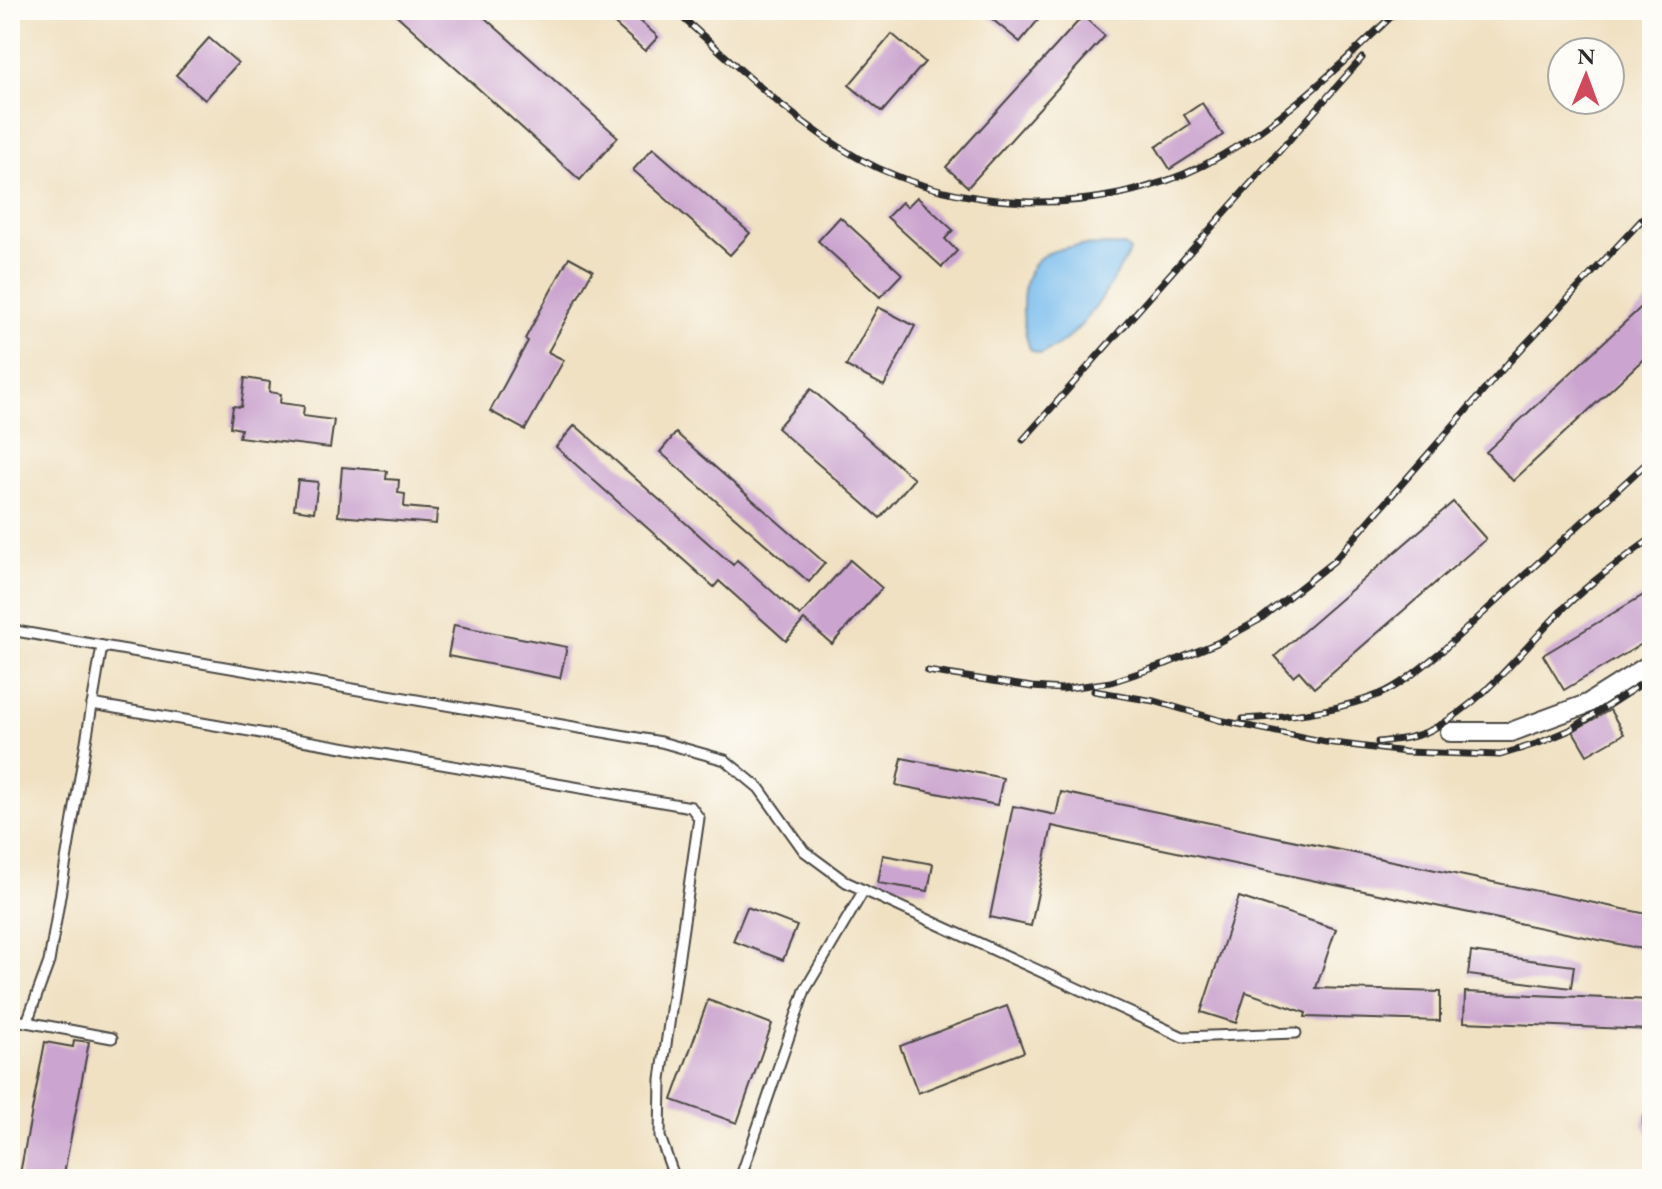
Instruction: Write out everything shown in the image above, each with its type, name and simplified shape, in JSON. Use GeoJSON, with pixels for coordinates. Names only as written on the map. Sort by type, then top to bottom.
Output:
{"type":"FeatureCollection","features":[{"type":"Feature","properties":{"kind":"street"},"geometry":{"type":"LineString","coordinates":[[1450,732],[1511,732],[1587,704],[1652,663]]}},
{"type":"Feature","properties":{"kind":"lane"},"geometry":{"type":"LineString","coordinates":[[10,630],[661,742],[725,760],[759,788],[804,851],[846,882],[1183,1037],[1296,1033]]}},
{"type":"Feature","properties":{"kind":"lane"},"geometry":{"type":"LineString","coordinates":[[27,1022],[49,962],[102,646]]}},
{"type":"Feature","properties":{"kind":"lane"},"geometry":{"type":"LineString","coordinates":[[92,704],[691,807],[699,818],[661,1079],[660,1137],[675,1179]]}},
{"type":"Feature","properties":{"kind":"lane"},"geometry":{"type":"LineString","coordinates":[[740,1179],[805,990],[864,890]]}},
{"type":"Feature","properties":{"kind":"lane"},"geometry":{"type":"LineString","coordinates":[[10,1019],[112,1038]]}},
{"type":"Feature","properties":{"kind":"water"},"geometry":{"type":"Polygon","coordinates":[[[1124,245],[1130,251],[1101,300],[1083,323],[1055,347],[1041,354],[1030,350],[1024,325],[1023,296],[1030,270],[1038,260],[1067,248],[1124,245]]]}},
{"type":"Feature","properties":{"kind":"building"},"geometry":{"type":"Polygon","coordinates":[[[391,10],[476,10],[618,137],[580,180],[391,10]]]}},
{"type":"Feature","properties":{"kind":"building"},"geometry":{"type":"Polygon","coordinates":[[[599,10],[628,10],[658,37],[645,51],[599,10]]]}},
{"type":"Feature","properties":{"kind":"building"},"geometry":{"type":"Polygon","coordinates":[[[981,10],[1040,10],[1044,13],[1020,42],[981,10]]]}},
{"type":"Feature","properties":{"kind":"building"},"geometry":{"type":"Polygon","coordinates":[[[1083,16],[1105,36],[968,187],[946,167],[1083,16]]]}},
{"type":"Feature","properties":{"kind":"building"},"geometry":{"type":"Polygon","coordinates":[[[892,34],[925,62],[882,112],[849,85],[892,34]]]}},
{"type":"Feature","properties":{"kind":"building"},"geometry":{"type":"Polygon","coordinates":[[[209,38],[238,63],[205,100],[176,75],[209,38]]]}},
{"type":"Feature","properties":{"kind":"building"},"geometry":{"type":"Polygon","coordinates":[[[1202,103],[1223,135],[1170,169],[1156,147],[1190,124],[1184,115],[1202,103]]]}},
{"type":"Feature","properties":{"kind":"building"},"geometry":{"type":"Polygon","coordinates":[[[653,148],[750,233],[730,255],[633,170],[653,148]]]}},
{"type":"Feature","properties":{"kind":"building"},"geometry":{"type":"Polygon","coordinates":[[[917,197],[953,230],[945,239],[957,251],[942,267],[887,217],[902,202],[907,207],[917,197]]]}},
{"type":"Feature","properties":{"kind":"building"},"geometry":{"type":"Polygon","coordinates":[[[840,217],[902,274],[880,297],[818,241],[840,217]]]}},
{"type":"Feature","properties":{"kind":"building"},"geometry":{"type":"Polygon","coordinates":[[[569,257],[593,270],[548,352],[564,360],[525,430],[490,411],[569,257]]]}},
{"type":"Feature","properties":{"kind":"building"},"geometry":{"type":"Polygon","coordinates":[[[1652,297],[1652,351],[1513,481],[1486,452],[1652,297]]]}},
{"type":"Feature","properties":{"kind":"building"},"geometry":{"type":"Polygon","coordinates":[[[878,307],[915,326],[884,386],[846,366],[878,307]]]}},
{"type":"Feature","properties":{"kind":"building"},"geometry":{"type":"Polygon","coordinates":[[[245,378],[270,382],[269,392],[281,394],[280,403],[304,406],[303,416],[334,420],[330,448],[239,437],[241,429],[230,427],[233,406],[241,407],[245,378]]]}},
{"type":"Feature","properties":{"kind":"building"},"geometry":{"type":"Polygon","coordinates":[[[811,389],[914,479],[880,518],[777,428],[811,389]]]}},
{"type":"Feature","properties":{"kind":"building"},"geometry":{"type":"Polygon","coordinates":[[[575,425],[733,565],[737,560],[800,616],[850,560],[882,588],[832,644],[804,620],[786,641],[719,581],[714,587],[556,447],[575,425]]]}},
{"type":"Feature","properties":{"kind":"building"},"geometry":{"type":"Polygon","coordinates":[[[676,433],[825,563],[809,582],[660,452],[676,433]]]}},
{"type":"Feature","properties":{"kind":"building"},"geometry":{"type":"Polygon","coordinates":[[[342,467],[387,471],[386,479],[399,480],[398,493],[405,494],[404,507],[437,510],[436,524],[338,516],[342,467]]]}},
{"type":"Feature","properties":{"kind":"building"},"geometry":{"type":"Polygon","coordinates":[[[298,480],[318,482],[314,512],[294,509],[298,480]]]}},
{"type":"Feature","properties":{"kind":"building"},"geometry":{"type":"Polygon","coordinates":[[[1453,502],[1486,539],[1314,688],[1299,671],[1293,676],[1275,656],[1453,502]]]}},
{"type":"Feature","properties":{"kind":"building"},"geometry":{"type":"Polygon","coordinates":[[[1652,590],[1652,638],[1564,690],[1543,655],[1652,590]]]}},
{"type":"Feature","properties":{"kind":"building"},"geometry":{"type":"Polygon","coordinates":[[[454,625],[567,647],[560,678],[448,656],[454,625]]]}},
{"type":"Feature","properties":{"kind":"building"},"geometry":{"type":"Polygon","coordinates":[[[1610,710],[1624,734],[1587,755],[1573,731],[1610,710]]]}},
{"type":"Feature","properties":{"kind":"building"},"geometry":{"type":"Polygon","coordinates":[[[902,758],[1003,778],[997,805],[896,785],[902,758]]]}},
{"type":"Feature","properties":{"kind":"building"},"geometry":{"type":"Polygon","coordinates":[[[1061,792],[1652,915],[1652,951],[1052,826],[1031,926],[990,917],[1013,806],[1056,815],[1061,792]]]}},
{"type":"Feature","properties":{"kind":"building"},"geometry":{"type":"Polygon","coordinates":[[[883,855],[933,864],[928,891],[878,883],[883,855]]]}},
{"type":"Feature","properties":{"kind":"building"},"geometry":{"type":"Polygon","coordinates":[[[1239,897],[1336,929],[1316,988],[1440,992],[1440,1021],[1305,1017],[1306,1013],[1246,992],[1236,1023],[1201,1012],[1239,897]]]}},
{"type":"Feature","properties":{"kind":"building"},"geometry":{"type":"Polygon","coordinates":[[[747,907],[797,926],[783,960],[733,941],[747,907]]]}},
{"type":"Feature","properties":{"kind":"building"},"geometry":{"type":"Polygon","coordinates":[[[1471,952],[1574,966],[1571,988],[1468,975],[1471,952]]]}},
{"type":"Feature","properties":{"kind":"building"},"geometry":{"type":"Polygon","coordinates":[[[1465,992],[1652,1000],[1651,1030],[1464,1022],[1465,992]]]}},
{"type":"Feature","properties":{"kind":"building"},"geometry":{"type":"Polygon","coordinates":[[[708,1000],[772,1024],[737,1123],[672,1100],[708,1000]]]}},
{"type":"Feature","properties":{"kind":"building"},"geometry":{"type":"Polygon","coordinates":[[[1007,1006],[1024,1052],[918,1093],[900,1046],[1007,1006]]]}},
{"type":"Feature","properties":{"kind":"building"},"geometry":{"type":"Polygon","coordinates":[[[74,1040],[89,1042],[63,1179],[19,1179],[45,1042],[73,1047],[74,1040]]]}},
{"type":"Feature","properties":{"kind":"building"},"geometry":{"type":"Polygon","coordinates":[[[1652,1106],[1652,1139],[1643,1125],[1643,1117],[1652,1106]]]}},
{"type":"Feature","properties":{"kind":"railway"},"geometry":{"type":"LineString","coordinates":[[674,10],[785,108],[858,158],[898,177],[940,190],[985,199],[1030,202],[1120,194],[1163,182],[1204,165],[1282,114],[1398,10]]}},
{"type":"Feature","properties":{"kind":"railway"},"geometry":{"type":"LineString","coordinates":[[1023,440],[1362,58]]}},
{"type":"Feature","properties":{"kind":"railway"},"geometry":{"type":"LineString","coordinates":[[927,671],[1062,689],[1111,682],[1217,643],[1259,620],[1334,561],[1509,362],[1652,209]]}},
{"type":"Feature","properties":{"kind":"railway"},"geometry":{"type":"LineString","coordinates":[[1243,719],[1330,709],[1364,700],[1397,685],[1442,651],[1652,458]]}},
{"type":"Feature","properties":{"kind":"railway"},"geometry":{"type":"LineString","coordinates":[[1378,742],[1425,733],[1469,705],[1576,597],[1652,538]]}},
{"type":"Feature","properties":{"kind":"railway"},"geometry":{"type":"LineString","coordinates":[[1094,691],[1154,701],[1219,720],[1326,742],[1405,752],[1500,755],[1570,730],[1652,677]]}}]}
